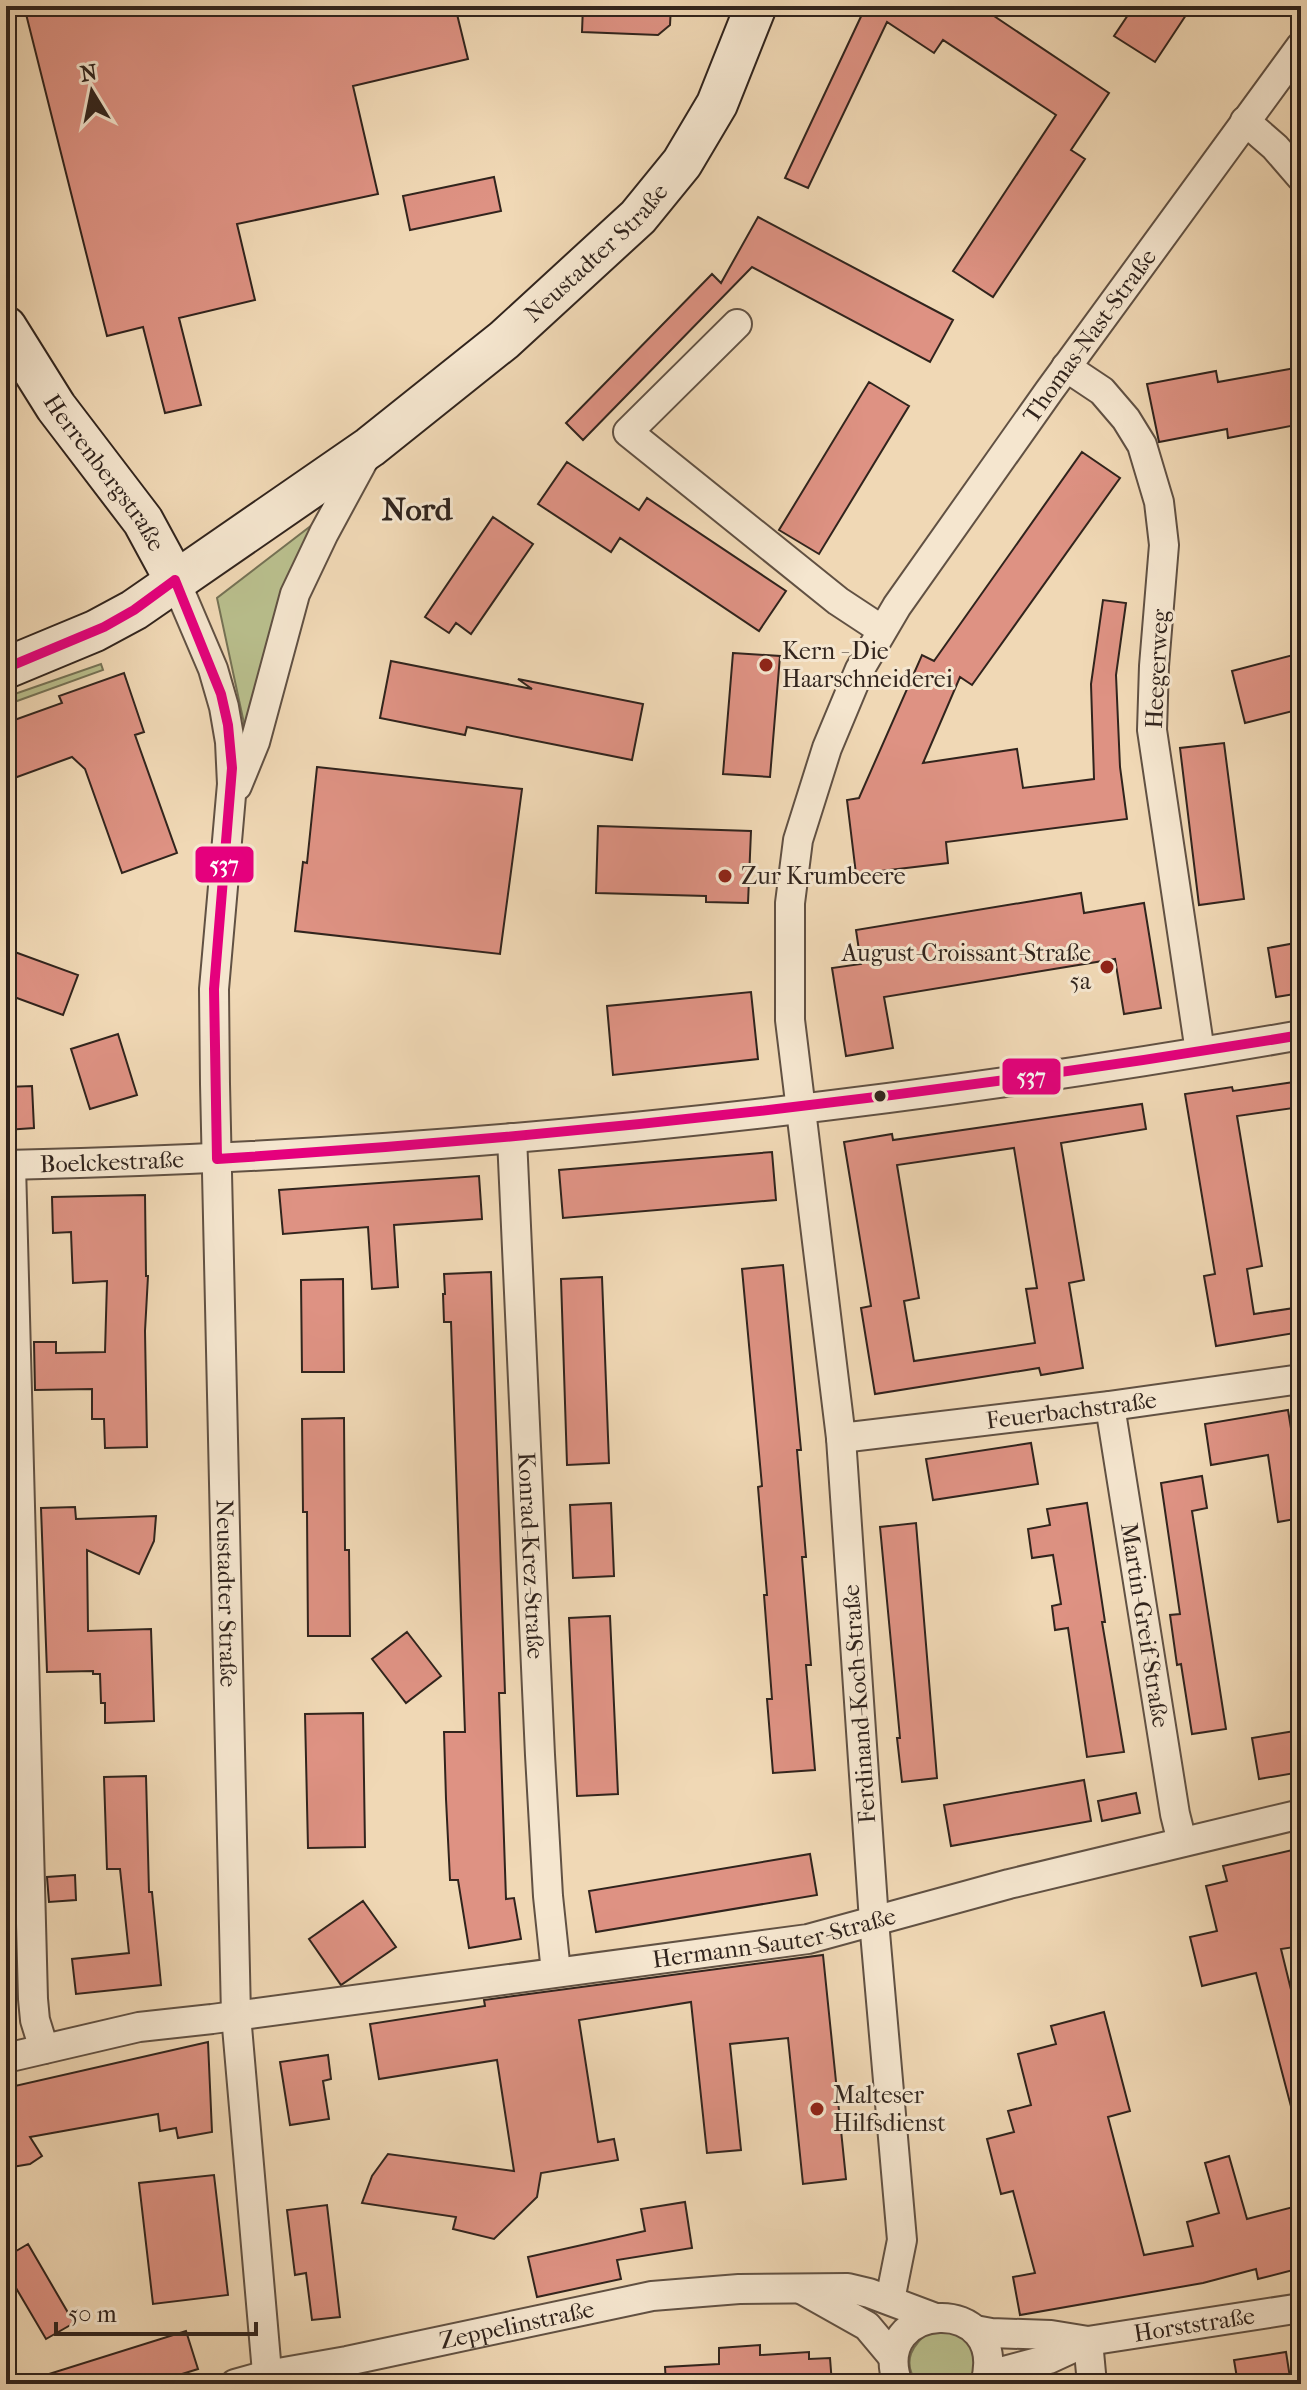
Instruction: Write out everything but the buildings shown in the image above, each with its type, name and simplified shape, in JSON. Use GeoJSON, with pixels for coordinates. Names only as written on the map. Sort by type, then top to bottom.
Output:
{"type":"FeatureCollection","features":[{"type":"Feature","properties":{"kind":"main road","name":"Neustadter Straße"},"geometry":{"type":"LineString","coordinates":[[175,580],[370,447],[504,340],[638,217],[682,163],[717,104],[756,6]]}},
{"type":"Feature","properties":{"kind":"main road","name":"Herrenbergstraße"},"geometry":{"type":"LineString","coordinates":[[6,327],[56,407],[143,521],[175,580]]}},
{"type":"Feature","properties":{"kind":"main road"},"geometry":{"type":"LineString","coordinates":[[6,668],[104,627],[175,580]]}},
{"type":"Feature","properties":{"kind":"street","name":"Thomas-Nast-Straße"},"geometry":{"type":"LineString","coordinates":[[800,1107],[789,999],[793,867],[808,805],[832,734],[860,669],[882,630],[1066,367],[1301,46]]}},
{"type":"Feature","properties":{"kind":"street"},"geometry":{"type":"LineString","coordinates":[[1245,121],[1275,147],[1301,177]]}},
{"type":"Feature","properties":{"kind":"street"},"geometry":{"type":"LineString","coordinates":[[737,324],[628,432],[838,601],[882,630]]}},
{"type":"Feature","properties":{"kind":"street","name":"Heegerweg"},"geometry":{"type":"LineString","coordinates":[[1066,367],[1102,391],[1126,419],[1146,454],[1159,502],[1164,545],[1152,730],[1200,1052]]}},
{"type":"Feature","properties":{"kind":"street","name":"Neustadter Straße"},"geometry":{"type":"LineString","coordinates":[[231,801],[255,742],[295,594],[370,447]]}},
{"type":"Feature","properties":{"kind":"street","name":"Neustadter Straße"},"geometry":{"type":"LineString","coordinates":[[175,580],[221,694],[230,742],[231,801],[214,989],[236,2015],[267,2379]]}},
{"type":"Feature","properties":{"kind":"street","name":"Boelckestraße"},"geometry":{"type":"LineString","coordinates":[[8,1165],[217,1159],[512,1138],[980,1085],[1301,1035]]}},
{"type":"Feature","properties":{"kind":"street","name":"Ferdinand-Koch-Straße"},"geometry":{"type":"LineString","coordinates":[[800,1107],[841,1438],[874,1921],[902,2240],[890,2300]]}},
{"type":"Feature","properties":{"kind":"street","name":"Konrad-Krez-Straße"},"geometry":{"type":"LineString","coordinates":[[512,1138],[541,1770],[556,1972]]}},
{"type":"Feature","properties":{"kind":"street"},"geometry":{"type":"LineString","coordinates":[[8,1165],[16,1790],[35,2020],[44,2049]]}},
{"type":"Feature","properties":{"kind":"street","name":"Feuerbachstraße"},"geometry":{"type":"LineString","coordinates":[[841,1438],[1110,1406],[1301,1379]]}},
{"type":"Feature","properties":{"kind":"street","name":"Martin-Greif-Straße"},"geometry":{"type":"LineString","coordinates":[[1110,1406],[1182,1842]]}},
{"type":"Feature","properties":{"kind":"street","name":"Hermann-Sauter-Straße"},"geometry":{"type":"LineString","coordinates":[[6,2058],[139,2027],[808,1939],[967,1894],[1301,1814]]}},
{"type":"Feature","properties":{"kind":"street","name":"Zeppelinstraße"},"geometry":{"type":"LineString","coordinates":[[235,2384],[652,2296],[739,2289],[848,2288],[933,2317]]}},
{"type":"Feature","properties":{"kind":"street","name":"Zeppelinstraße"},"geometry":{"type":"LineString","coordinates":[[802,2290],[867,2326],[895,2371]]}},
{"type":"Feature","properties":{"kind":"street","name":"Horststraße"},"geometry":{"type":"LineString","coordinates":[[985,2384],[1004,2371],[1049,2359],[1088,2341],[1301,2308]]}},
{"type":"Feature","properties":{"kind":"street"},"geometry":{"type":"LineString","coordinates":[[895,2371],[898,2343],[906,2331],[919,2321],[933,2317]]}},
{"type":"Feature","properties":{"kind":"street","name":"Horststraße"},"geometry":{"type":"LineString","coordinates":[[933,2317],[963,2321],[975,2330],[984,2342],[988,2357],[985,2384]]}},
{"type":"Feature","properties":{"kind":"street","name":"Horststraße"},"geometry":{"type":"LineString","coordinates":[[975,2330],[1088,2341]]}},
{"type":"Feature","properties":{"kind":"street"},"geometry":{"type":"LineString","coordinates":[[1088,2341],[1092,2384]]}},
{"type":"Feature","properties":{"kind":"green space"},"geometry":{"type":"Polygon","coordinates":[[[312,525],[245,728],[217,598],[312,525]]]}},
{"type":"Feature","properties":{"kind":"green space"},"geometry":{"type":"Polygon","coordinates":[[[101,664],[103,670],[6,705],[6,697],[101,664]]]}},
{"type":"Feature","properties":{"kind":"green space"},"geometry":{"type":"Polygon","coordinates":[[[932,2329],[965,2336],[975,2360],[974,2371],[967,2384],[918,2384],[910,2368],[911,2354],[932,2329]]]}},
{"type":"Feature","properties":{"kind":"transit line","name":"537"},"geometry":{"type":"LineString","coordinates":[[175,580],[221,694],[232,768],[214,989],[217,1159]]}},
{"type":"Feature","properties":{"kind":"transit line","name":"537"},"geometry":{"type":"LineString","coordinates":[[6,668],[104,627],[175,580]]}},
{"type":"Feature","properties":{"kind":"transit line","name":"537"},"geometry":{"type":"LineString","coordinates":[[217,1159],[489,1138],[760,1111],[896,1095],[1301,1035]]}},
{"type":"Feature","properties":{"kind":"place","name":"Kern - Die Haarschneiderei"},"geometry":{"type":"Point","coordinates":[766,665]}},
{"type":"Feature","properties":{"kind":"place","name":"Zur Krumbeere"},"geometry":{"type":"Point","coordinates":[725,876]}},
{"type":"Feature","properties":{"kind":"place","name":"August-Croissant-Straße 5a"},"geometry":{"type":"Point","coordinates":[1107,967]}},
{"type":"Feature","properties":{"kind":"place","name":"Malteser Hilfsdienst"},"geometry":{"type":"Point","coordinates":[817,2109]}},
{"type":"Feature","properties":{"kind":"district","name":"Nord"},"geometry":{"type":"Point","coordinates":[417,509]}}]}
